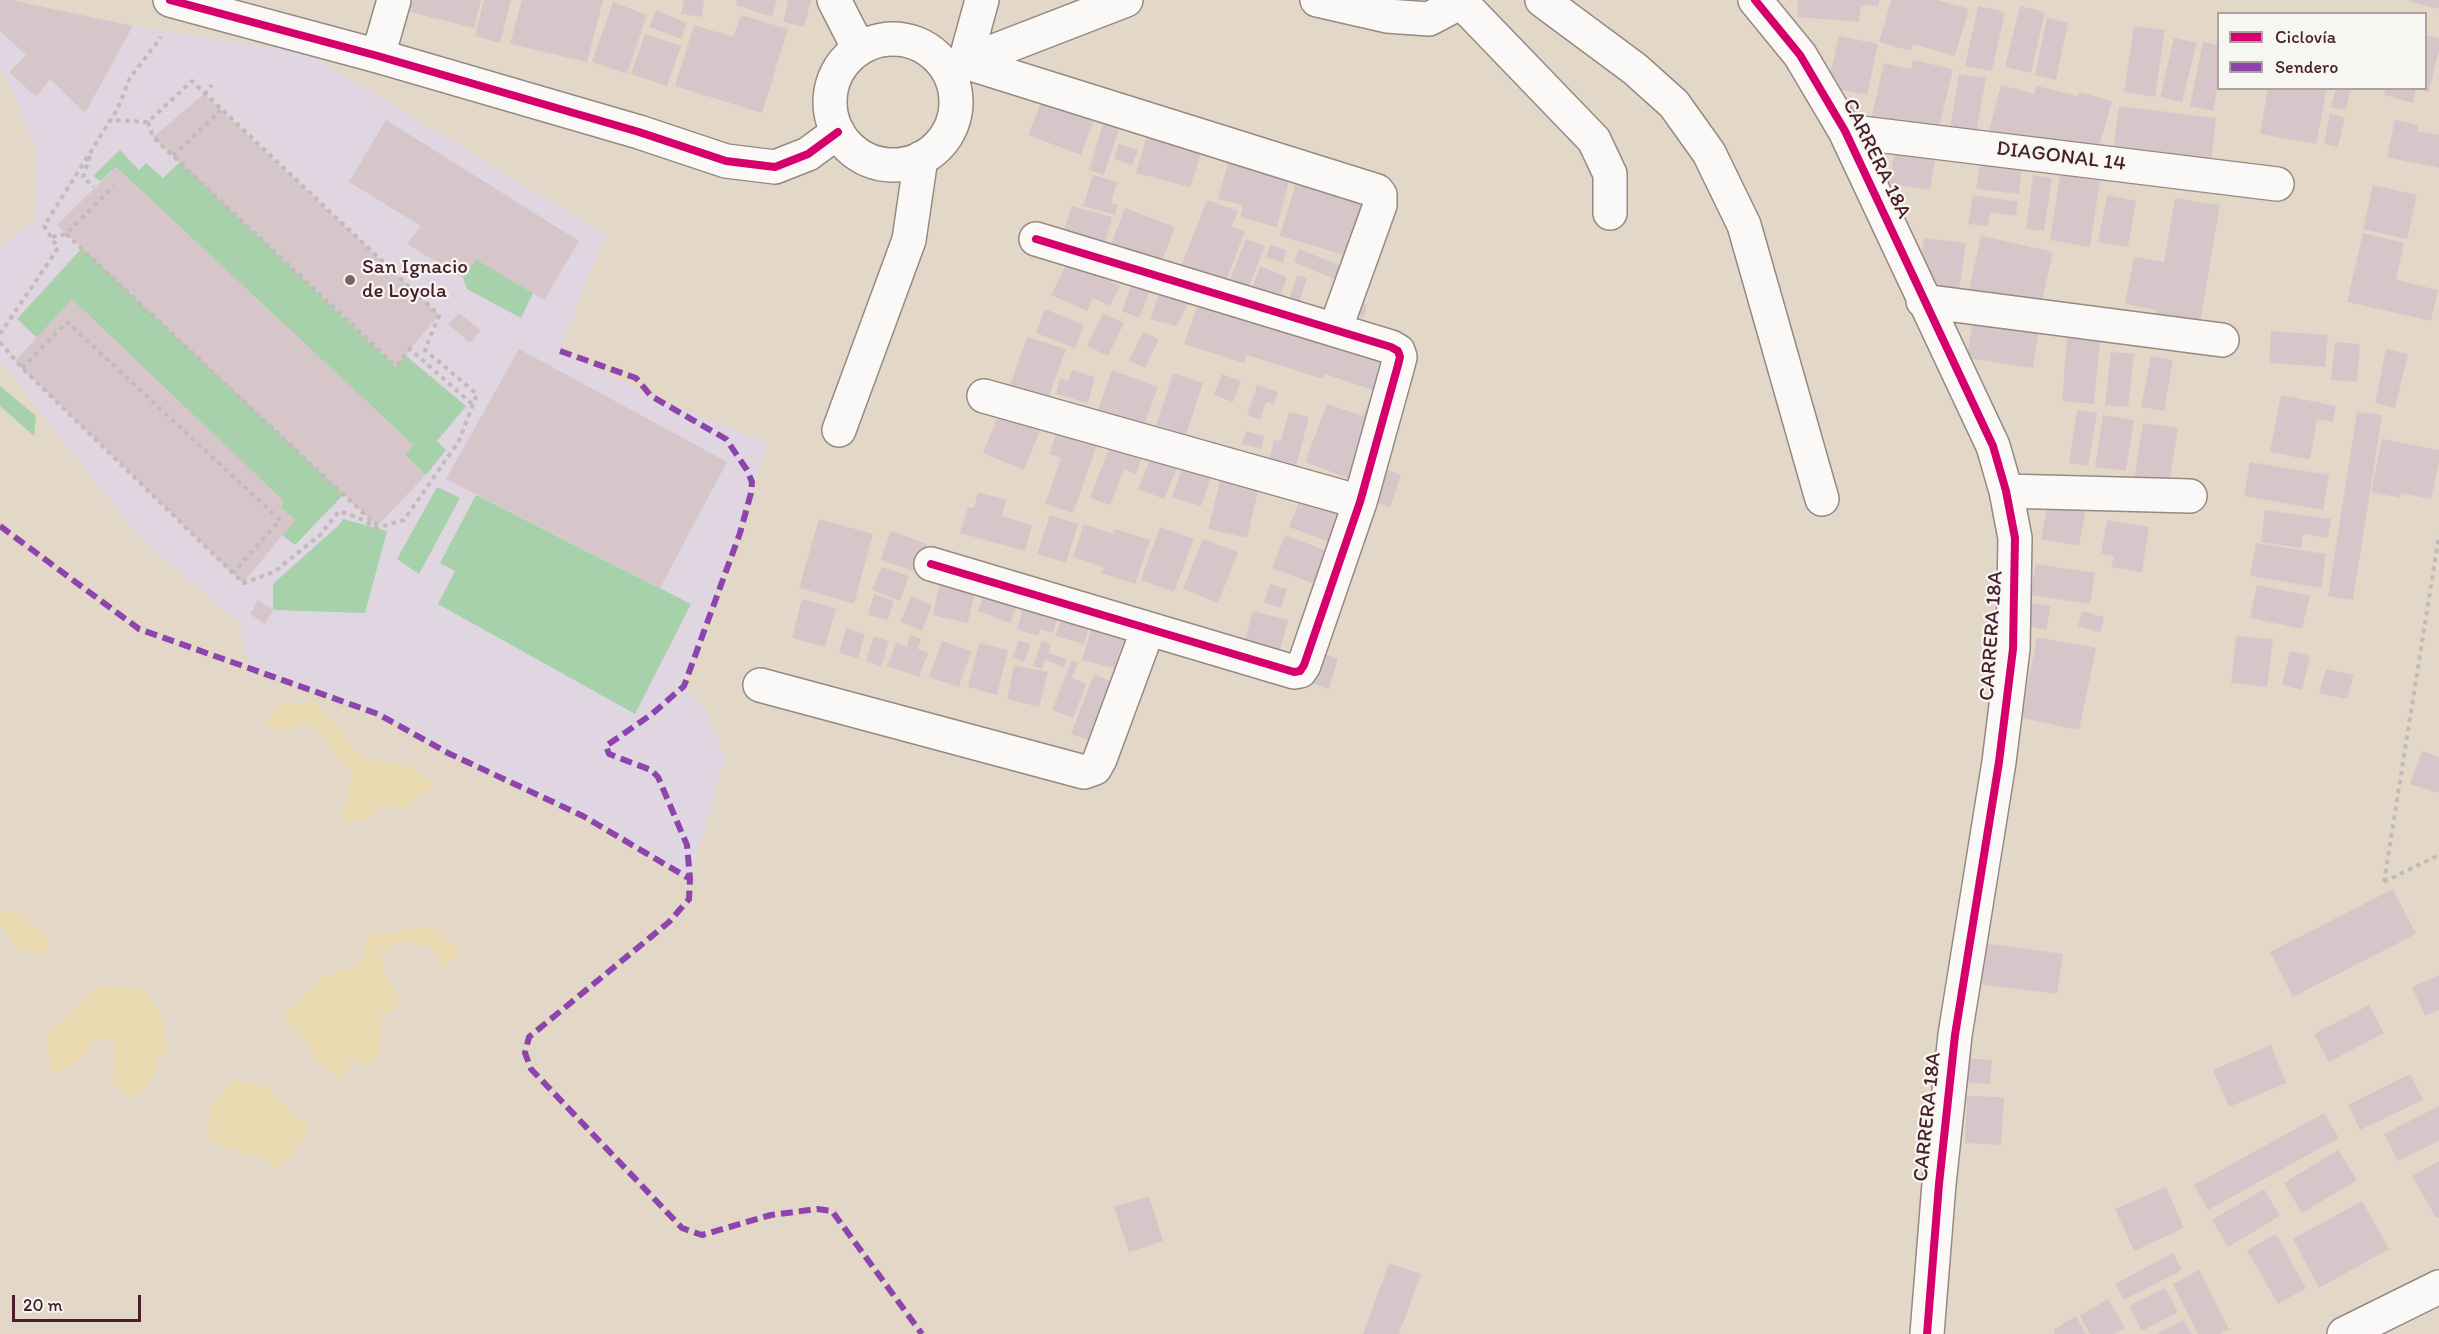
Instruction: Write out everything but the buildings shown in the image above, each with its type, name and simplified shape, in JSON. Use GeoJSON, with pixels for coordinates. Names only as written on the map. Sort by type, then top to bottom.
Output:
{"type":"FeatureCollection","features":[{"type":"Feature","properties":{"kind":"street"},"geometry":{"type":"LineString","coordinates":[[378,56],[394,0]]}},
{"type":"Feature","properties":{"kind":"street"},"geometry":{"type":"LineString","coordinates":[[834,0],[859,49]]}},
{"type":"Feature","properties":{"kind":"street"},"geometry":{"type":"LineString","coordinates":[[982,0],[956,66],[956,110],[950,129],[938,146],[921,158],[902,164],[883,164],[865,158],[849,147],[838,132],[831,114],[830,96],[835,77],[844,62],[859,49],[882,39],[908,40],[956,66],[1377,191],[1380,195],[1380,205],[1335,330]]}},
{"type":"Feature","properties":{"kind":"street"},"geometry":{"type":"LineString","coordinates":[[956,66],[1126,0]]}},
{"type":"Feature","properties":{"kind":"street"},"geometry":{"type":"LineString","coordinates":[[1317,0],[1387,16],[1429,19],[1463,1],[1594,140],[1610,174],[1610,213]]}},
{"type":"Feature","properties":{"kind":"street"},"geometry":{"type":"LineString","coordinates":[[1542,0],[1635,69],[1674,104],[1709,153],[1744,225],[1822,500]]}},
{"type":"Feature","properties":{"kind":"street","name":"CARRERA 18A"},"geometry":{"type":"LineString","coordinates":[[1755,0],[1800,55],[1845,131],[1993,446],[2006,491],[2015,538],[2013,649],[1999,762],[1955,1035],[1939,1184],[1927,1334]]}},
{"type":"Feature","properties":{"kind":"street"},"geometry":{"type":"LineString","coordinates":[[168,16],[233,8],[378,56],[639,132],[726,160],[775,167],[808,154],[838,132]]}},
{"type":"Feature","properties":{"kind":"street","name":"DIAGONAL 14"},"geometry":{"type":"LineString","coordinates":[[1845,131],[2277,184]]}},
{"type":"Feature","properties":{"kind":"street"},"geometry":{"type":"LineString","coordinates":[[838,430],[909,240],[921,158]]}},
{"type":"Feature","properties":{"kind":"street"},"geometry":{"type":"LineString","coordinates":[[931,564],[1294,672],[1300,671],[1304,665],[1360,502],[1400,357],[1398,351],[1036,240]]}},
{"type":"Feature","properties":{"kind":"street"},"geometry":{"type":"LineString","coordinates":[[1923,301],[2222,340]]}},
{"type":"Feature","properties":{"kind":"street"},"geometry":{"type":"LineString","coordinates":[[984,396],[1360,502]]}},
{"type":"Feature","properties":{"kind":"street"},"geometry":{"type":"LineString","coordinates":[[2006,491],[2190,496]]}},
{"type":"Feature","properties":{"kind":"street"},"geometry":{"type":"LineString","coordinates":[[760,685],[1084,772],[1095,768],[1100,759],[1148,629]]}},
{"type":"Feature","properties":{"kind":"street"},"geometry":{"type":"LineString","coordinates":[[2344,1334],[2439,1287]]}},
{"type":"Feature","properties":{"kind":"path"},"geometry":{"type":"LineString","coordinates":[[0,334],[58,248],[45,226],[110,120],[130,78],[168,16]]}},
{"type":"Feature","properties":{"kind":"path"},"geometry":{"type":"LineString","coordinates":[[0,342],[22,368],[243,583],[274,572],[320,535],[339,511],[357,517],[377,528],[404,520],[459,441],[477,394],[425,350],[439,315],[192,81],[148,123],[110,120]]}},
{"type":"Feature","properties":{"kind":"path"},"geometry":{"type":"LineString","coordinates":[[204,94],[212,85]]}},
{"type":"Feature","properties":{"kind":"path"},"geometry":{"type":"LineString","coordinates":[[174,156],[221,110]]}},
{"type":"Feature","properties":{"kind":"path"},"geometry":{"type":"LineString","coordinates":[[148,123],[153,137],[396,366],[410,349],[472,404]]}},
{"type":"Feature","properties":{"kind":"path"},"geometry":{"type":"LineString","coordinates":[[92,149],[83,177],[93,187]]}},
{"type":"Feature","properties":{"kind":"path"},"geometry":{"type":"LineString","coordinates":[[52,237],[66,234],[114,186]]}},
{"type":"Feature","properties":{"kind":"path"},"geometry":{"type":"LineString","coordinates":[[66,234],[377,526]]}},
{"type":"Feature","properties":{"kind":"path"},"geometry":{"type":"LineString","coordinates":[[22,368],[67,322],[280,520],[233,573]]}},
{"type":"Feature","properties":{"kind":"path"},"geometry":{"type":"LineString","coordinates":[[2439,535],[2384,882],[2439,855]]}},
{"type":"Feature","properties":{"kind":"shaded area"},"geometry":{"type":"Polygon","coordinates":[[[0,0],[133,26],[307,53],[605,234],[560,351],[651,396],[768,444],[684,685],[705,709],[725,758],[690,879],[583,816],[448,753],[378,714],[250,669],[239,622],[139,537],[0,360],[0,245],[35,221],[36,150],[11,86],[0,70],[0,0]]]}},
{"type":"Feature","properties":{"kind":"green space"},"geometry":{"type":"Polygon","coordinates":[[[120,150],[139,170],[146,163],[163,178],[180,162],[395,366],[405,355],[466,406],[437,441],[446,450],[426,475],[405,455],[413,445],[116,167],[100,181],[93,176],[120,150]]]}},
{"type":"Feature","properties":{"kind":"green space"},"geometry":{"type":"Polygon","coordinates":[[[82,248],[344,494],[295,545],[282,535],[295,520],[280,507],[284,501],[37,338],[17,319],[82,248]]]}},
{"type":"Feature","properties":{"kind":"green space"},"geometry":{"type":"Polygon","coordinates":[[[476,259],[533,293],[521,318],[467,289],[463,278],[476,259]]]}},
{"type":"Feature","properties":{"kind":"green space"},"geometry":{"type":"Polygon","coordinates":[[[0,386],[36,416],[34,436],[0,406],[0,386]]]}},
{"type":"Feature","properties":{"kind":"green space"},"geometry":{"type":"Polygon","coordinates":[[[437,487],[460,498],[419,574],[397,559],[437,487]]]}},
{"type":"Feature","properties":{"kind":"green space"},"geometry":{"type":"Polygon","coordinates":[[[476,495],[691,604],[635,714],[438,604],[455,571],[440,563],[476,495]]]}},
{"type":"Feature","properties":{"kind":"green space"},"geometry":{"type":"Polygon","coordinates":[[[343,519],[387,531],[365,613],[273,610],[273,584],[343,519]]]}},
{"type":"Feature","properties":{"kind":"sand"},"geometry":{"type":"Polygon","coordinates":[[[314,702],[342,732],[361,758],[412,767],[436,786],[418,796],[403,810],[384,804],[364,819],[351,823],[339,818],[349,795],[352,774],[328,742],[309,721],[287,730],[265,725],[279,705],[314,702]]]}},
{"type":"Feature","properties":{"kind":"sand"},"geometry":{"type":"Polygon","coordinates":[[[0,911],[17,911],[49,938],[43,955],[17,949],[0,926],[0,911]]]}},
{"type":"Feature","properties":{"kind":"sand"},"geometry":{"type":"Polygon","coordinates":[[[412,926],[440,930],[462,955],[440,966],[431,947],[402,941],[379,951],[387,976],[402,1006],[381,1014],[379,1058],[368,1066],[353,1057],[343,1081],[316,1061],[305,1039],[282,1017],[323,976],[350,968],[363,956],[369,933],[384,936],[412,926]]]}},
{"type":"Feature","properties":{"kind":"sand"},"geometry":{"type":"Polygon","coordinates":[[[98,986],[146,989],[163,1021],[167,1051],[156,1062],[154,1079],[133,1097],[112,1084],[117,1042],[95,1039],[82,1059],[53,1074],[45,1034],[69,1016],[98,986]]]}},
{"type":"Feature","properties":{"kind":"sand"},"geometry":{"type":"Polygon","coordinates":[[[232,1080],[265,1086],[309,1128],[290,1157],[274,1170],[264,1159],[210,1142],[208,1122],[216,1098],[232,1080]]]}},
{"type":"Feature","properties":{"kind":"marked path"},"geometry":{"type":"LineString","coordinates":[[560,351],[636,378],[651,396],[726,439],[747,470],[752,482],[740,533],[684,686],[652,714],[606,746],[609,754],[651,770],[658,777],[687,845],[689,899],[669,922],[529,1037],[525,1053],[531,1069],[682,1228],[702,1235],[771,1215],[817,1209],[832,1211],[922,1334]]}},
{"type":"Feature","properties":{"kind":"marked path"},"geometry":{"type":"LineString","coordinates":[[0,526],[139,629],[378,714],[448,753],[583,816],[690,879]]}},
{"type":"Feature","properties":{"kind":"cycle path"},"geometry":{"type":"LineString","coordinates":[[170,0],[378,56],[639,132],[726,161],[775,167],[808,154],[838,132]]}},
{"type":"Feature","properties":{"kind":"cycle path"},"geometry":{"type":"LineString","coordinates":[[1755,0],[1800,55],[1845,131],[1993,446],[2006,491],[2015,538],[2013,649],[1999,762],[1955,1035],[1939,1184],[1927,1334]]}},
{"type":"Feature","properties":{"kind":"cycle path"},"geometry":{"type":"LineString","coordinates":[[931,564],[1294,672],[1300,671],[1304,665],[1360,502],[1398,365],[1400,357],[1398,351],[1036,239]]}},
{"type":"Feature","properties":{"kind":"place","name":"San Ignacio de Loyola"},"geometry":{"type":"Point","coordinates":[350,280]}}]}
